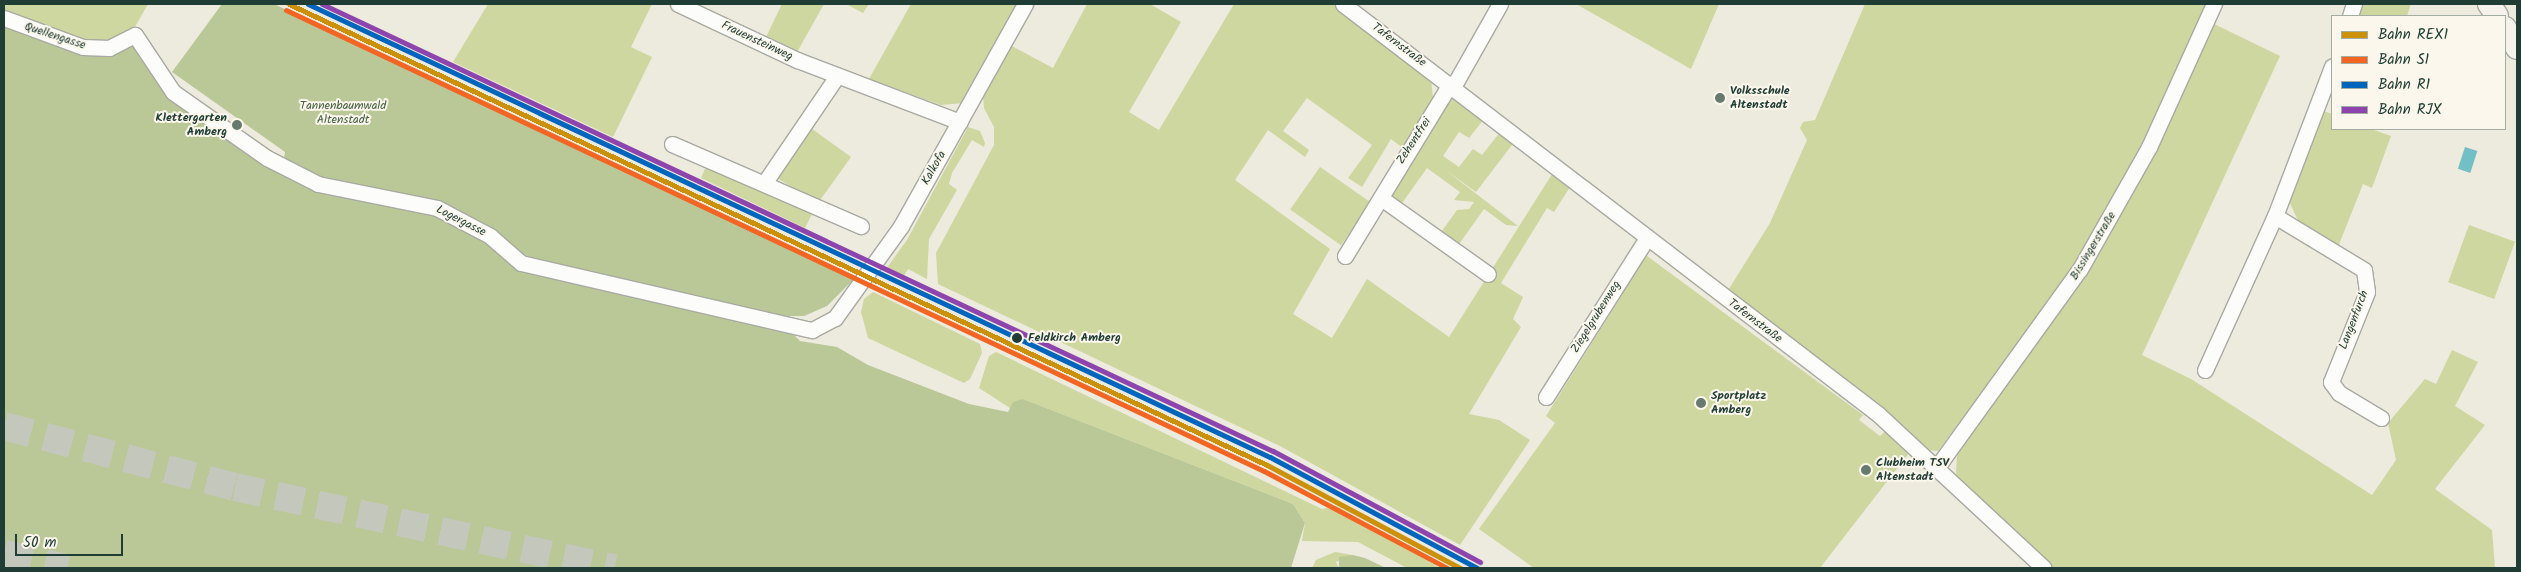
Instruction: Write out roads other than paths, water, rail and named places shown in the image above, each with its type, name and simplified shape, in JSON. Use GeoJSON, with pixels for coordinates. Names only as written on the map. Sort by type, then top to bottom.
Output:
{"type":"FeatureCollection","features":[{"type":"Feature","properties":{"kind":"main road"},"geometry":{"type":"LineString","coordinates":[[2489,4],[2496,15]]}},
{"type":"Feature","properties":{"kind":"main road"},"geometry":{"type":"LineString","coordinates":[[2506,30],[2517,48]]}},
{"type":"Feature","properties":{"kind":"street","name":"Frauensteinweg"},"geometry":{"type":"LineString","coordinates":[[678,4],[837,76],[960,122]]}},
{"type":"Feature","properties":{"kind":"street","name":"Kalkofa"},"geometry":{"type":"LineString","coordinates":[[828,324],[901,226],[1026,4]]}},
{"type":"Feature","properties":{"kind":"street","name":"Tafernstraße"},"geometry":{"type":"LineString","coordinates":[[1343,4],[1878,414],[2044,568]]}},
{"type":"Feature","properties":{"kind":"street"},"geometry":{"type":"LineString","coordinates":[[1452,86],[1500,4]]}},
{"type":"Feature","properties":{"kind":"street","name":"Bissingerstraße"},"geometry":{"type":"LineString","coordinates":[[1937,467],[2080,269],[2149,147],[2214,4]]}},
{"type":"Feature","properties":{"kind":"street","name":"Quellengasse"},"geometry":{"type":"LineString","coordinates":[[4,18],[82,47],[109,48],[135,35]]}},
{"type":"Feature","properties":{"kind":"street","name":"Logergasse"},"geometry":{"type":"LineString","coordinates":[[135,35],[173,92],[268,158],[318,184],[437,208],[490,236],[521,262],[704,303],[786,327],[812,330],[828,324]]}},
{"type":"Feature","properties":{"kind":"street"},"geometry":{"type":"LineString","coordinates":[[2205,370],[2275,216],[2331,70]]}},
{"type":"Feature","properties":{"kind":"street"},"geometry":{"type":"LineString","coordinates":[[765,182],[837,76]]}},
{"type":"Feature","properties":{"kind":"street","name":"Zehentfrei"},"geometry":{"type":"LineString","coordinates":[[1345,256],[1452,86]]}},
{"type":"Feature","properties":{"kind":"street"},"geometry":{"type":"LineString","coordinates":[[672,144],[765,182],[862,226]]}},
{"type":"Feature","properties":{"kind":"street"},"geometry":{"type":"LineString","coordinates":[[1381,198],[1488,274]]}},
{"type":"Feature","properties":{"kind":"street","name":"Langenfurch"},"geometry":{"type":"LineString","coordinates":[[2275,216],[2364,270],[2367,292],[2331,382],[2339,393],[2380,418]]}},
{"type":"Feature","properties":{"kind":"street","name":"Ziegelgrubenweg"},"geometry":{"type":"LineString","coordinates":[[1546,397],[1647,238]]}},
{"type":"Feature","properties":{"kind":"water"},"geometry":{"type":"Polygon","coordinates":[[[2465,147],[2477,151],[2470,173],[2458,169],[2465,147]]]}},
{"type":"Feature","properties":{"kind":"tunnel"},"geometry":{"type":"LineString","coordinates":[[4,426],[235,487],[614,568]]}},
{"type":"Feature","properties":{"kind":"tunnel"},"geometry":{"type":"LineString","coordinates":[[4,554],[67,568]]}},
{"type":"Feature","properties":{"kind":"rail line","name":"REX1"},"geometry":{"type":"LineString","coordinates":[[289,4],[1267,465],[1460,568]]}},
{"type":"Feature","properties":{"kind":"rail line","name":"R1"},"geometry":{"type":"LineString","coordinates":[[308,4],[1270,457],[1477,568]]}},
{"type":"Feature","properties":{"kind":"rail line","name":"RJX"},"geometry":{"type":"LineString","coordinates":[[322,4],[1273,451],[1480,562]]}},
{"type":"Feature","properties":{"kind":"rail line","name":"S1"},"geometry":{"type":"LineString","coordinates":[[286,10],[1264,471],[1447,568]]}},
{"type":"Feature","properties":{"kind":"place","name":"Volksschule Altenstadt"},"geometry":{"type":"Point","coordinates":[1720,98]}},
{"type":"Feature","properties":{"kind":"place","name":"Klettergarten Amberg"},"geometry":{"type":"Point","coordinates":[237,125]}},
{"type":"Feature","properties":{"kind":"place","name":"Feldkirch Amberg"},"geometry":{"type":"Point","coordinates":[1017,338]}},
{"type":"Feature","properties":{"kind":"place","name":"Sportplatz Amberg"},"geometry":{"type":"Point","coordinates":[1701,403]}},
{"type":"Feature","properties":{"kind":"place","name":"Clubheim TSV Altenstadt"},"geometry":{"type":"Point","coordinates":[1866,470]}},
{"type":"Feature","properties":{"kind":"park label","name":"Tannenbaumwald Altenstadt"},"geometry":{"type":"Point","coordinates":[343,113]}}]}
